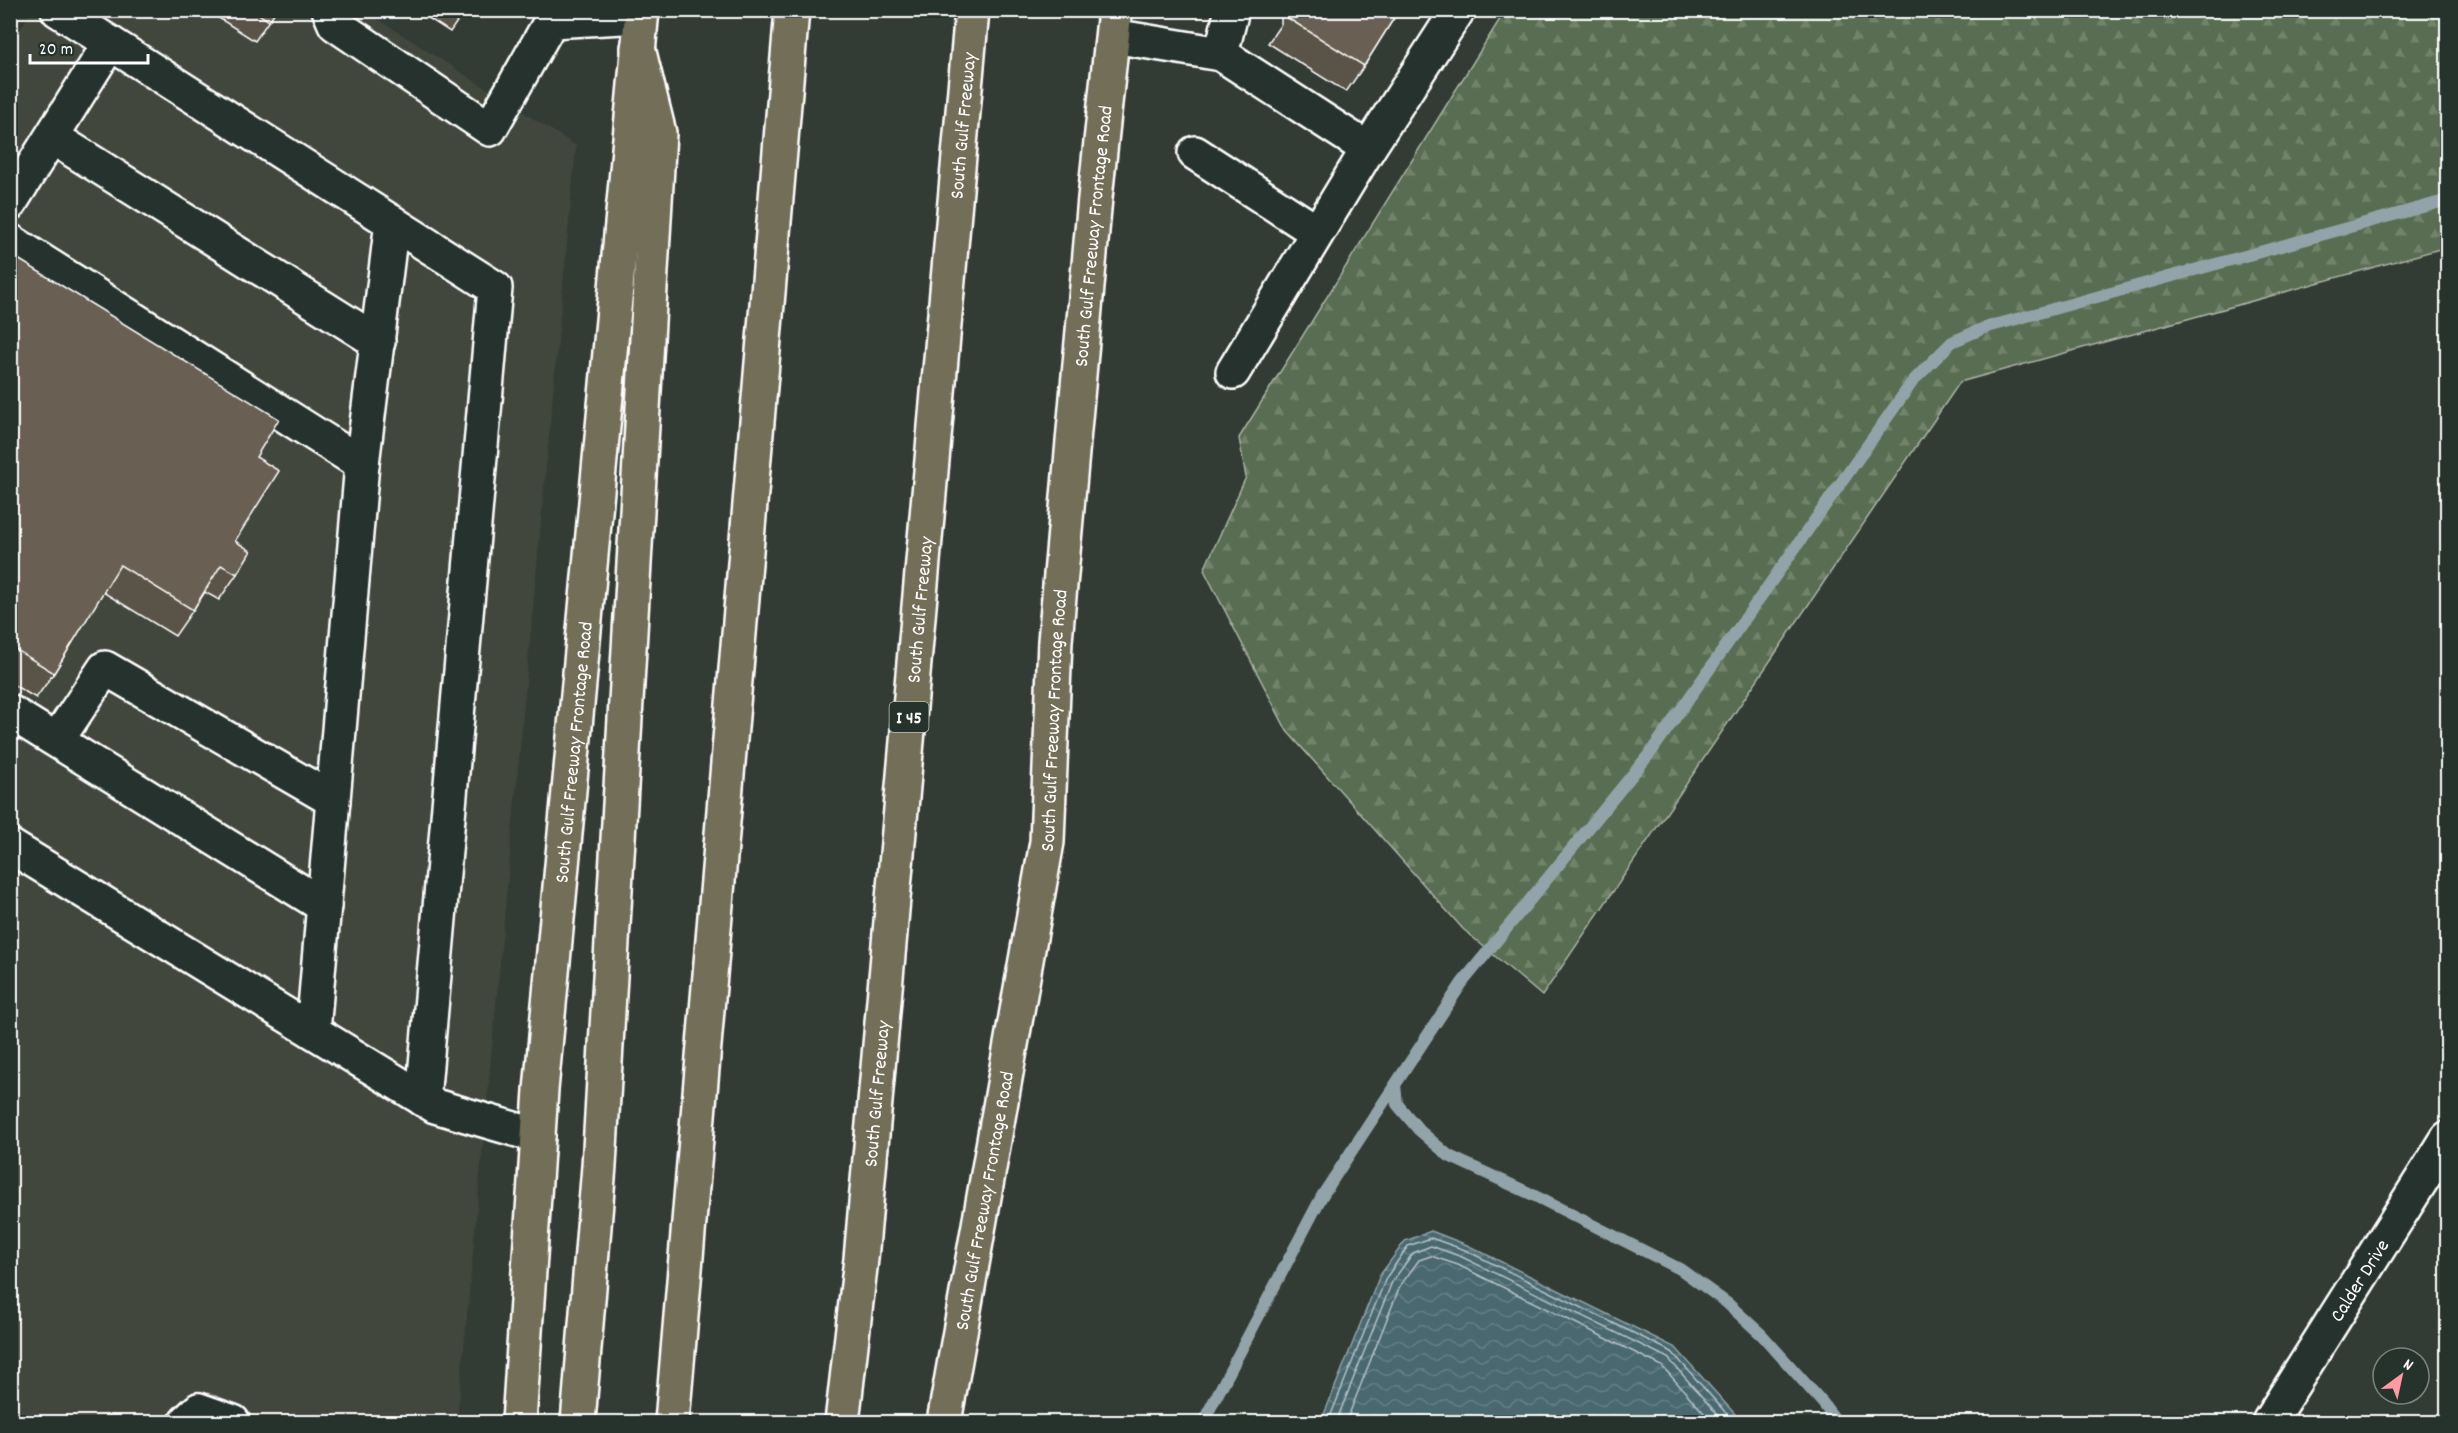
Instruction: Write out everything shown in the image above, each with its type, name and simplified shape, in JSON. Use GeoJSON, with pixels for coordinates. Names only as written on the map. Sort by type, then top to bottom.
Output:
{"type":"FeatureCollection","features":[{"type":"Feature","properties":{"kind":"main road"},"geometry":{"type":"LineString","coordinates":[[672,1422],[792,10]]}},
{"type":"Feature","properties":{"kind":"main road","name":"South Gulf Freeway"},"geometry":{"type":"LineString","coordinates":[[842,1422],[861,1259],[972,10]]}},
{"type":"Feature","properties":{"kind":"main road","name":"South Gulf Freeway Frontage Road"},"geometry":{"type":"LineString","coordinates":[[519,1422],[538,1136],[641,13]]}},
{"type":"Feature","properties":{"kind":"main road","name":"South Gulf Freeway Frontage Road"},"geometry":{"type":"LineString","coordinates":[[944,1422],[1047,842],[1054,641],[1094,209],[1114,23]]}},
{"type":"Feature","properties":{"kind":"main road"},"geometry":{"type":"LineString","coordinates":[[578,1422],[599,1166],[659,133],[638,48]]}},
{"type":"Feature","properties":{"kind":"street"},"geometry":{"type":"LineString","coordinates":[[58,10],[495,288],[423,1099]]}},
{"type":"Feature","properties":{"kind":"street"},"geometry":{"type":"LineString","coordinates":[[329,10],[335,24],[490,129],[551,21],[641,13]]}},
{"type":"Feature","properties":{"kind":"street"},"geometry":{"type":"LineString","coordinates":[[1221,54],[1232,10]]}},
{"type":"Feature","properties":{"kind":"street"},"geometry":{"type":"LineString","coordinates":[[1233,372],[1368,149],[1458,10]]}},
{"type":"Feature","properties":{"kind":"street"},"geometry":{"type":"LineString","coordinates":[[1114,23],[1221,54],[1368,149]]}},
{"type":"Feature","properties":{"kind":"street"},"geometry":{"type":"LineString","coordinates":[[10,203],[111,43]]}},
{"type":"Feature","properties":{"kind":"street"},"geometry":{"type":"LineString","coordinates":[[52,137],[378,342]]}},
{"type":"Feature","properties":{"kind":"street"},"geometry":{"type":"LineString","coordinates":[[1195,153],[1317,232]]}},
{"type":"Feature","properties":{"kind":"street"},"geometry":{"type":"LineString","coordinates":[[313,1031],[362,464],[392,222]]}},
{"type":"Feature","properties":{"kind":"street"},"geometry":{"type":"LineString","coordinates":[[10,241],[362,464]]}},
{"type":"Feature","properties":{"kind":"street"},"geometry":{"type":"LineString","coordinates":[[57,740],[105,668],[333,801]]}},
{"type":"Feature","properties":{"kind":"street"},"geometry":{"type":"LineString","coordinates":[[10,712],[324,906]]}},
{"type":"Feature","properties":{"kind":"street"},"geometry":{"type":"LineString","coordinates":[[10,846],[435,1106],[538,1136]]}},
{"type":"Feature","properties":{"kind":"street","name":"Calder Drive"},"geometry":{"type":"LineString","coordinates":[[2269,1422],[2448,1138]]}},
{"type":"Feature","properties":{"kind":"street"},"geometry":{"type":"LineString","coordinates":[[186,1422],[200,1410],[233,1422]]}},
{"type":"Feature","properties":{"kind":"shaded area"},"geometry":{"type":"Polygon","coordinates":[[[32,11],[365,11],[576,146],[457,1422],[11,1422],[10,45],[32,11]]]}},
{"type":"Feature","properties":{"kind":"green space"},"geometry":{"type":"Polygon","coordinates":[[[1505,11],[2448,11],[2447,247],[1960,382],[1542,996],[1463,929],[1287,731],[1204,570],[1246,477],[1239,438],[1505,11]]]}},
{"type":"Feature","properties":{"kind":"water"},"geometry":{"type":"Polygon","coordinates":[[[1431,1231],[1467,1245],[1676,1348],[1742,1422],[1321,1422],[1380,1275],[1405,1241],[1431,1231]]]}},
{"type":"Feature","properties":{"kind":"building"},"geometry":{"type":"Polygon","coordinates":[[[253,10],[276,10],[269,21],[253,10]]]}},
{"type":"Feature","properties":{"kind":"building"},"geometry":{"type":"Polygon","coordinates":[[[1291,10],[1399,10],[1364,66],[1286,17],[1291,10]]]}},
{"type":"Feature","properties":{"kind":"building"},"geometry":{"type":"Polygon","coordinates":[[[10,254],[279,419],[256,457],[279,471],[235,541],[251,551],[237,574],[221,565],[193,610],[120,565],[54,673],[10,646],[10,254]]]}},
{"type":"Feature","properties":{"kind":"waterway"},"geometry":{"type":"LineString","coordinates":[[1203,1422],[1322,1196],[1462,983],[1651,752],[1913,381],[1952,342],[1984,328],[2448,200]]}},
{"type":"Feature","properties":{"kind":"waterway"},"geometry":{"type":"LineString","coordinates":[[1395,1085],[1397,1104],[1419,1130],[1449,1156],[1529,1193],[1680,1269],[1727,1303],[1762,1335],[1837,1422]]}}]}
